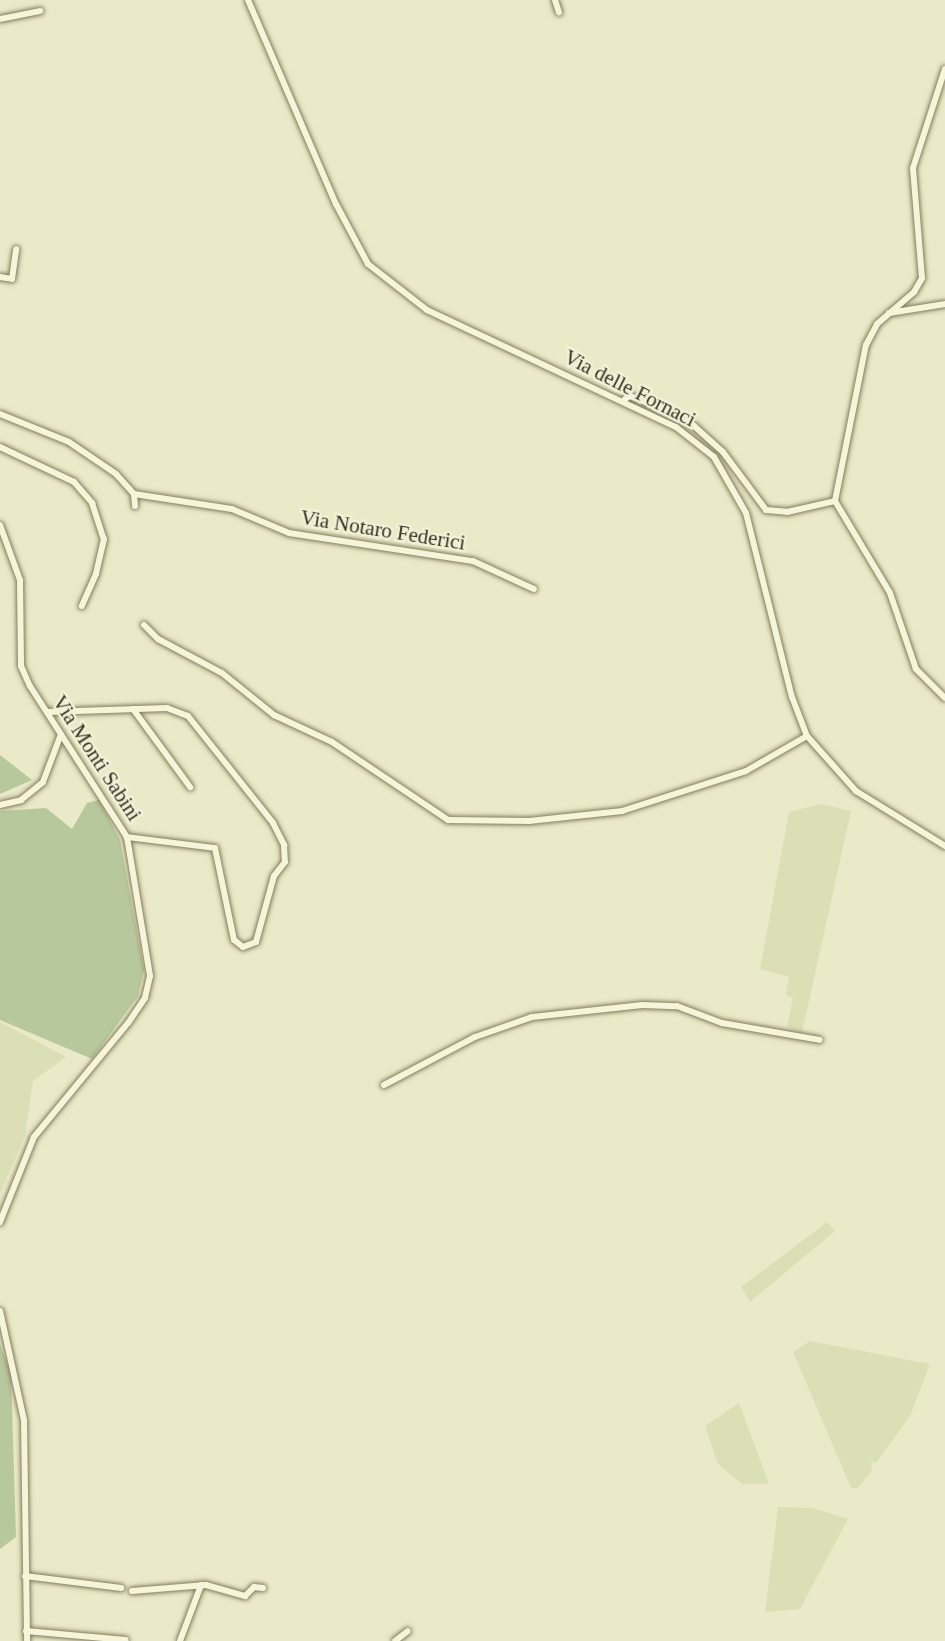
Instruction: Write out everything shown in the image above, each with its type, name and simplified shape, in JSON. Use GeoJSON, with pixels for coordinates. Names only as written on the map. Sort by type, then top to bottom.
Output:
{"type":"FeatureCollection","features":[{"type":"Feature","properties":{"kind":"street","name":"Via delle Fornaci"},"geometry":{"type":"LineString","coordinates":[[248,0],[336,204],[375,272],[427,310],[688,434],[714,457],[733,482],[755,540],[792,697],[807,736],[856,791],[945,846]]}},
{"type":"Feature","properties":{"kind":"street"},"geometry":{"type":"LineString","coordinates":[[555,0],[559,12]]}},
{"type":"Feature","properties":{"kind":"street"},"geometry":{"type":"LineString","coordinates":[[0,19],[40,10]]}},
{"type":"Feature","properties":{"kind":"street"},"geometry":{"type":"LineString","coordinates":[[945,69],[912,168],[922,278],[914,292],[887,313],[864,348],[835,501],[890,593],[916,669],[945,698]]}},
{"type":"Feature","properties":{"kind":"street"},"geometry":{"type":"LineString","coordinates":[[0,277],[12,279],[16,249]]}},
{"type":"Feature","properties":{"kind":"street"},"geometry":{"type":"LineString","coordinates":[[887,313],[945,304]]}},
{"type":"Feature","properties":{"kind":"street"},"geometry":{"type":"LineString","coordinates":[[623,401],[629,396],[639,399],[694,426],[723,452],[768,511],[794,511],[835,501]]}},
{"type":"Feature","properties":{"kind":"street"},"geometry":{"type":"LineString","coordinates":[[0,414],[69,442],[116,474],[134,494],[135,506]]}},
{"type":"Feature","properties":{"kind":"street"},"geometry":{"type":"LineString","coordinates":[[0,447],[75,482],[95,509],[103,539],[96,574],[82,606]]}},
{"type":"Feature","properties":{"kind":"street","name":"Via Notaro Federici"},"geometry":{"type":"LineString","coordinates":[[134,494],[232,509],[289,533],[473,561],[534,589]]}},
{"type":"Feature","properties":{"kind":"street","name":"Via Monti Sabini"},"geometry":{"type":"LineString","coordinates":[[0,525],[20,580],[21,666],[47,712],[127,837],[149,972],[147,993],[128,1023],[38,1130],[0,1222]]}},
{"type":"Feature","properties":{"kind":"street"},"geometry":{"type":"LineString","coordinates":[[144,625],[158,639],[222,673],[274,715],[332,742],[448,820],[529,821],[622,811],[746,771],[807,736]]}},
{"type":"Feature","properties":{"kind":"street"},"geometry":{"type":"LineString","coordinates":[[47,712],[167,708],[188,716],[278,833],[286,855],[274,876],[256,942],[243,947],[234,940],[215,848],[127,837]]}},
{"type":"Feature","properties":{"kind":"street"},"geometry":{"type":"LineString","coordinates":[[133,709],[190,786]]}},
{"type":"Feature","properties":{"kind":"street"},"geometry":{"type":"LineString","coordinates":[[0,805],[21,800],[43,782],[61,734]]}},
{"type":"Feature","properties":{"kind":"street"},"geometry":{"type":"LineString","coordinates":[[384,1086],[475,1037],[532,1017],[642,1005],[677,1006],[722,1023],[820,1040]]}},
{"type":"Feature","properties":{"kind":"street"},"geometry":{"type":"LineString","coordinates":[[0,1311],[23,1410],[27,1641]]}},
{"type":"Feature","properties":{"kind":"street"},"geometry":{"type":"LineString","coordinates":[[25,1576],[121,1588]]}},
{"type":"Feature","properties":{"kind":"street"},"geometry":{"type":"LineString","coordinates":[[132,1591],[201,1585],[243,1596],[254,1587],[262,1588]]}},
{"type":"Feature","properties":{"kind":"street"},"geometry":{"type":"LineString","coordinates":[[180,1641],[201,1585]]}},
{"type":"Feature","properties":{"kind":"street"},"geometry":{"type":"LineString","coordinates":[[26,1631],[126,1640]]}},
{"type":"Feature","properties":{"kind":"street"},"geometry":{"type":"LineString","coordinates":[[395,1641],[408,1631]]}},
{"type":"Feature","properties":{"kind":"green space"},"geometry":{"type":"Polygon","coordinates":[[[0,755],[32,780],[0,794],[0,755]]]}},
{"type":"Feature","properties":{"kind":"green space"},"geometry":{"type":"Polygon","coordinates":[[[99,800],[120,840],[144,970],[138,996],[92,1059],[0,1020],[0,811],[46,808],[72,829],[87,803],[99,800]]]}},
{"type":"Feature","properties":{"kind":"green space"},"geometry":{"type":"Polygon","coordinates":[[[821,804],[851,811],[802,1033],[787,1027],[793,998],[786,995],[789,977],[760,969],[789,812],[821,804]]]}},
{"type":"Feature","properties":{"kind":"green space"},"geometry":{"type":"Polygon","coordinates":[[[0,1022],[66,1057],[33,1081],[25,1136],[0,1193],[0,1022]]]}},
{"type":"Feature","properties":{"kind":"green space"},"geometry":{"type":"Polygon","coordinates":[[[827,1222],[835,1231],[750,1302],[741,1287],[827,1222]]]}},
{"type":"Feature","properties":{"kind":"green space"},"geometry":{"type":"Polygon","coordinates":[[[810,1341],[930,1364],[910,1416],[876,1463],[871,1462],[872,1470],[858,1488],[851,1488],[793,1352],[810,1341]]]}},
{"type":"Feature","properties":{"kind":"green space"},"geometry":{"type":"Polygon","coordinates":[[[0,1344],[11,1374],[16,1537],[0,1549],[0,1344]]]}},
{"type":"Feature","properties":{"kind":"green space"},"geometry":{"type":"Polygon","coordinates":[[[739,1403],[769,1484],[742,1484],[718,1464],[705,1426],[739,1403]]]}},
{"type":"Feature","properties":{"kind":"green space"},"geometry":{"type":"Polygon","coordinates":[[[778,1507],[813,1508],[848,1519],[800,1609],[765,1612],[778,1507]]]}}]}
